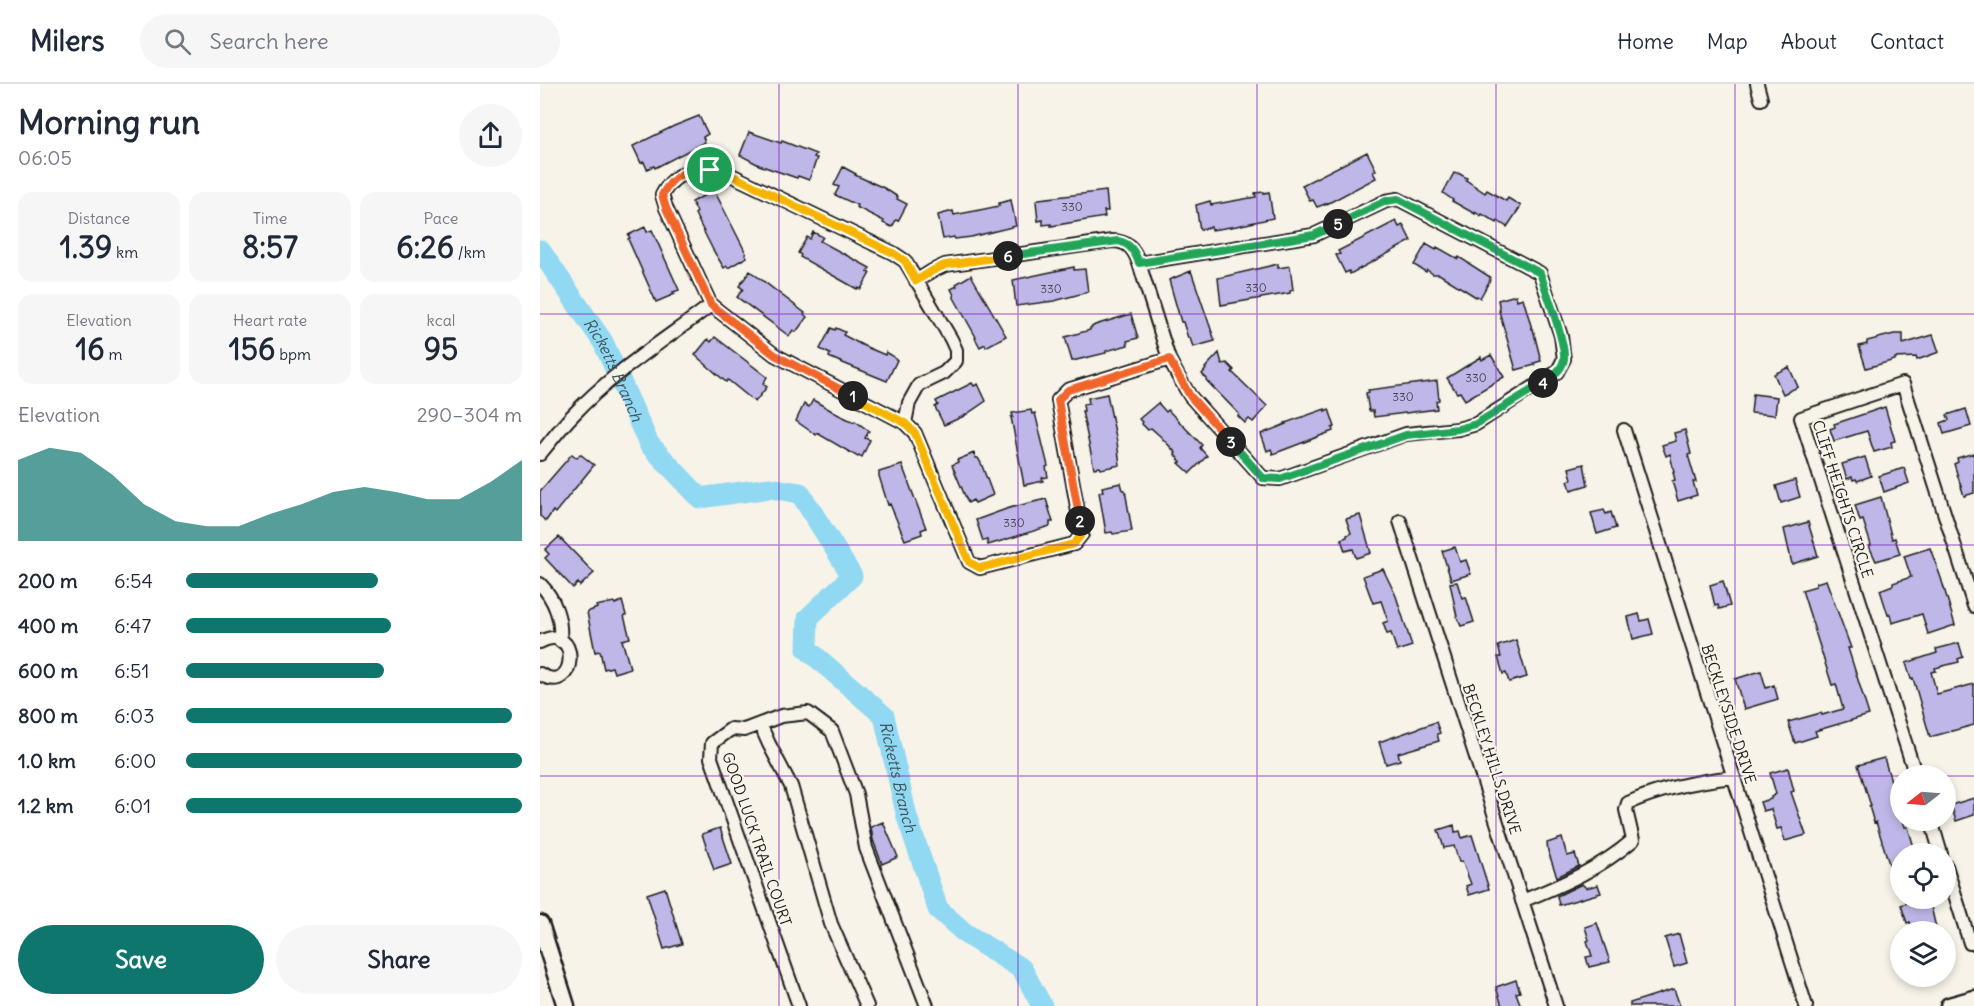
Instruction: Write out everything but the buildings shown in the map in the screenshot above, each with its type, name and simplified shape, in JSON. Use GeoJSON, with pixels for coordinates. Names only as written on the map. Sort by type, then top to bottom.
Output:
{"type":"FeatureCollection","features":[{"type":"Feature","properties":{"kind":"main road"},"geometry":{"type":"LineString","coordinates":[[540,924],[566,1006]]}},
{"type":"Feature","properties":{"kind":"main road"},"geometry":{"type":"LineString","coordinates":[[1949,1006],[1974,999]]}},
{"type":"Feature","properties":{"kind":"street"},"geometry":{"type":"LineString","coordinates":[[1757,84],[1761,99]]}},
{"type":"Feature","properties":{"kind":"street"},"geometry":{"type":"LineString","coordinates":[[905,423],[909,403],[919,385],[944,373],[956,361],[956,350],[951,339],[905,261],[893,253],[727,173],[689,170],[667,186],[662,195],[666,208],[711,305],[775,355],[905,423],[915,433],[969,562],[980,568],[1074,544],[1082,534],[1058,400],[1062,395],[1068,390],[1169,359]]}},
{"type":"Feature","properties":{"kind":"street"},"geometry":{"type":"LineString","coordinates":[[916,281],[945,265],[1113,241],[1125,242],[1132,248],[1139,263],[1169,359],[1190,396],[1263,478],[1280,479],[1406,435],[1458,429],[1476,424],[1557,372],[1564,359],[1560,336],[1540,273],[1398,199],[1386,201],[1314,235],[1139,263]]}},
{"type":"Feature","properties":{"kind":"street"},"geometry":{"type":"LineString","coordinates":[[540,454],[573,414],[594,395],[711,305]]}},
{"type":"Feature","properties":{"kind":"street","name":"CLIFF HEIGHTS CIRCLE"},"geometry":{"type":"LineString","coordinates":[[1912,765],[1801,418],[1903,384],[1974,606]]}},
{"type":"Feature","properties":{"kind":"street","name":"BECKLEYSIDE DRIVE"},"geometry":{"type":"LineString","coordinates":[[1624,430],[1806,1006]]}},
{"type":"Feature","properties":{"kind":"street","name":"BECKLEY HILLS DRIVE"},"geometry":{"type":"LineString","coordinates":[[1400,521],[1556,1006]]}},
{"type":"Feature","properties":{"kind":"street"},"geometry":{"type":"LineString","coordinates":[[540,584],[556,607],[560,625],[560,640],[571,656],[568,669],[557,677],[551,678],[540,674]]}},
{"type":"Feature","properties":{"kind":"street"},"geometry":{"type":"LineString","coordinates":[[540,642],[550,639],[560,640]]}},
{"type":"Feature","properties":{"kind":"street","name":"GOOD LUCK TRAIL COURT"},"geometry":{"type":"LineString","coordinates":[[799,1006],[711,758],[712,743],[731,729],[744,730],[781,716],[808,713],[832,731],[856,794],[866,848],[927,1006]]}},
{"type":"Feature","properties":{"kind":"street"},"geometry":{"type":"LineString","coordinates":[[760,724],[791,786],[831,924],[867,1006]]}},
{"type":"Feature","properties":{"kind":"street"},"geometry":{"type":"LineString","coordinates":[[1522,901],[1569,882],[1617,854],[1634,840],[1626,810],[1628,803],[1654,792],[1707,780],[1734,777]]}},
{"type":"Feature","properties":{"kind":"street"},"geometry":{"type":"LineString","coordinates":[[1956,898],[1970,943],[1974,943]]}},
{"type":"Feature","properties":{"kind":"waterway","name":"Ricketts Branch"},"geometry":{"type":"LineString","coordinates":[[540,250],[603,342],[649,444],[700,498],[770,488],[800,493],[852,576],[808,618],[807,649],[884,716],[907,817],[938,909],[966,934],[1022,969],[1042,1006]]}},
{"type":"Feature","properties":{"kind":"route"},"geometry":{"type":"LineString","coordinates":[[689,170],[710,170],[727,173],[893,253],[905,261],[916,281],[945,265],[1113,241],[1125,242],[1132,248],[1139,263],[1314,235],[1386,201],[1398,199],[1540,273],[1560,336],[1564,359],[1557,372],[1542,384],[1476,424],[1436,433],[1406,435],[1280,479],[1263,478],[1190,396],[1169,359],[1068,390],[1058,400],[1082,534],[1074,544],[980,568],[969,562],[915,433],[905,423],[775,355],[711,305],[662,195],[667,186],[689,170]]}}]}
